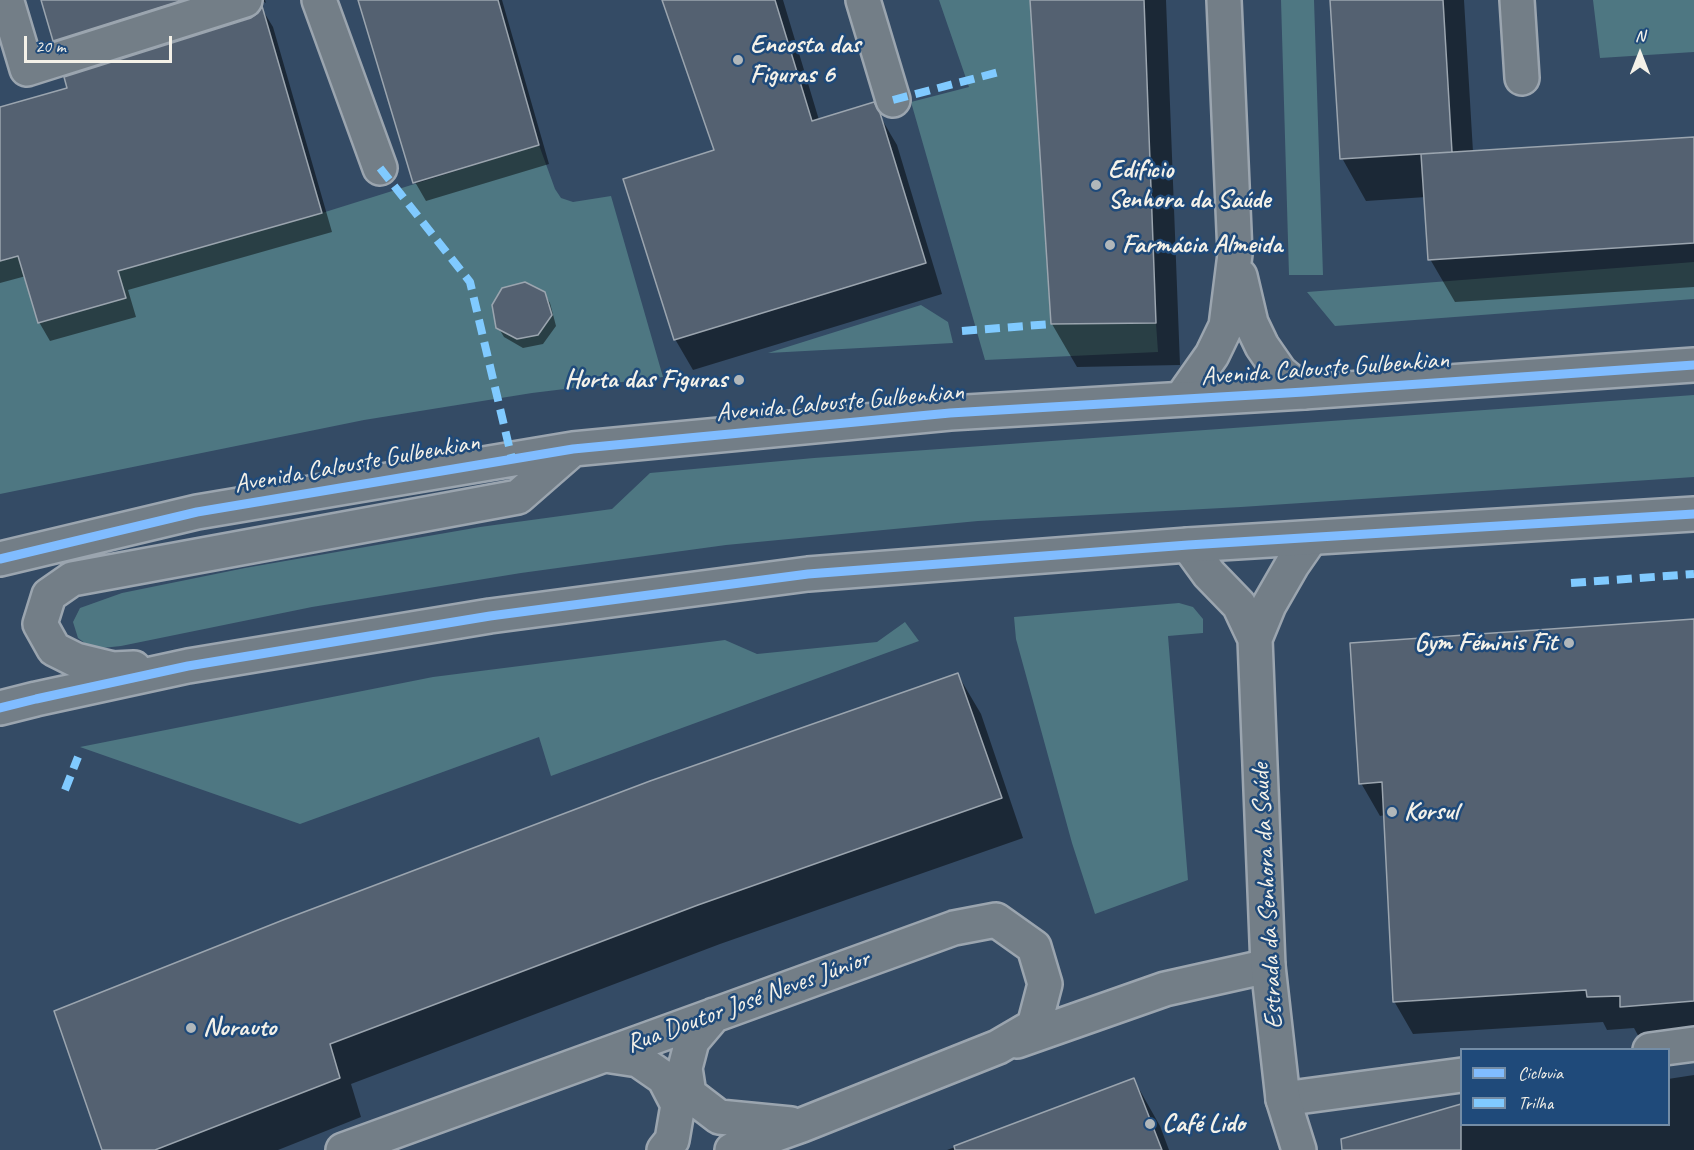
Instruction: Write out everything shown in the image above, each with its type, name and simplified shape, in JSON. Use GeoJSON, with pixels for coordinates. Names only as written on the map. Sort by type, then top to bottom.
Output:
{"type":"FeatureCollection","features":[{"type":"Feature","properties":{"kind":"main road"},"geometry":{"type":"LineString","coordinates":[[4,2],[27,69],[245,0]]}},
{"type":"Feature","properties":{"kind":"main road"},"geometry":{"type":"LineString","coordinates":[[320,0],[380,168]]}},
{"type":"Feature","properties":{"kind":"main road"},"geometry":{"type":"LineString","coordinates":[[863,0],[893,100]]}},
{"type":"Feature","properties":{"kind":"main road"},"geometry":{"type":"LineString","coordinates":[[1181,399],[1212,355],[1226,326],[1235,254],[1224,0]]}},
{"type":"Feature","properties":{"kind":"main road"},"geometry":{"type":"LineString","coordinates":[[1517,0],[1522,78]]}},
{"type":"Feature","properties":{"kind":"main road"},"geometry":{"type":"LineString","coordinates":[[1235,254],[1251,323],[1262,346],[1280,372],[1304,392]]}},
{"type":"Feature","properties":{"kind":"main road","name":"Avenida Calouste Gulbenkian"},"geometry":{"type":"LineString","coordinates":[[0,559],[197,512],[573,448],[950,413],[1304,392],[1694,365]]}},
{"type":"Feature","properties":{"kind":"main road"},"geometry":{"type":"LineString","coordinates":[[188,666],[113,669],[76,660],[54,649],[40,624],[49,595],[72,579],[518,496],[573,448]]}},
{"type":"Feature","properties":{"kind":"main road"},"geometry":{"type":"LineString","coordinates":[[0,708],[188,666],[490,616],[808,574],[1188,545],[1694,514]]}},
{"type":"Feature","properties":{"kind":"main road"},"geometry":{"type":"LineString","coordinates":[[1255,639],[1269,605],[1310,539]]}},
{"type":"Feature","properties":{"kind":"main road"},"geometry":{"type":"LineString","coordinates":[[1188,545],[1209,574],[1239,605],[1255,639]]}},
{"type":"Feature","properties":{"kind":"main road","name":"Estrada da Senhora da Saúde"},"geometry":{"type":"LineString","coordinates":[[1255,639],[1268,966],[1283,1099],[1299,1150]]}},
{"type":"Feature","properties":{"kind":"main road","name":"Rua Doutor José Neves Júnior"},"geometry":{"type":"LineString","coordinates":[[343,1150],[954,928],[996,920],[1034,947],[1045,984],[1034,1026],[998,1047]]}},
{"type":"Feature","properties":{"kind":"main road","name":"Rua Doutor José Neves Júnior"},"geometry":{"type":"LineString","coordinates":[[732,1150],[802,1125],[998,1047],[1165,989],[1268,966]]}},
{"type":"Feature","properties":{"kind":"main road"},"geometry":{"type":"LineString","coordinates":[[714,1015],[692,1041],[685,1068],[689,1094],[719,1118],[802,1125]]}},
{"type":"Feature","properties":{"kind":"main road"},"geometry":{"type":"LineString","coordinates":[[1665,1048],[1694,1044]]}},
{"type":"Feature","properties":{"kind":"main road"},"geometry":{"type":"LineString","coordinates":[[605,1054],[638,1060],[664,1078],[678,1105],[672,1140],[664,1150]]}},
{"type":"Feature","properties":{"kind":"main road"},"geometry":{"type":"LineString","coordinates":[[1283,1099],[1460,1075]]}},
{"type":"Feature","properties":{"kind":"green space"},"geometry":{"type":"Polygon","coordinates":[[[939,0],[1030,0],[1051,324],[1156,323],[1158,352],[985,360],[911,102],[969,87],[939,0]]]}},
{"type":"Feature","properties":{"kind":"green space"},"geometry":{"type":"Polygon","coordinates":[[[1281,0],[1314,0],[1323,275],[1289,275],[1281,0]]]}},
{"type":"Feature","properties":{"kind":"green space"},"geometry":{"type":"Polygon","coordinates":[[[1593,0],[1694,0],[1694,52],[1600,58],[1593,0]]]}},
{"type":"Feature","properties":{"kind":"green space"},"geometry":{"type":"Polygon","coordinates":[[[539,145],[555,189],[561,198],[573,202],[611,196],[663,377],[532,393],[364,420],[0,494],[0,261],[18,256],[38,323],[126,298],[118,271],[322,213],[539,145]]]}},
{"type":"Feature","properties":{"kind":"green space"},"geometry":{"type":"Polygon","coordinates":[[[1694,262],[1694,299],[1335,326],[1307,292],[1694,262]]]}},
{"type":"Feature","properties":{"kind":"green space"},"geometry":{"type":"Polygon","coordinates":[[[921,305],[948,322],[953,343],[768,353],[921,305]]]}},
{"type":"Feature","properties":{"kind":"green space"},"geometry":{"type":"Polygon","coordinates":[[[1694,395],[1694,477],[1241,507],[978,521],[726,545],[521,573],[312,607],[121,646],[93,649],[78,638],[73,622],[80,608],[122,593],[245,568],[480,527],[612,509],[650,473],[814,458],[1694,395]]]}},
{"type":"Feature","properties":{"kind":"green space"},"geometry":{"type":"Polygon","coordinates":[[[1179,603],[1193,607],[1203,619],[1203,633],[1168,636],[1188,880],[1095,914],[1072,843],[1016,639],[1014,617],[1179,603]]]}},
{"type":"Feature","properties":{"kind":"green space"},"geometry":{"type":"Polygon","coordinates":[[[905,622],[919,641],[551,776],[539,737],[300,824],[80,747],[433,677],[725,640],[757,654],[877,642],[905,622]]]}},
{"type":"Feature","properties":{"kind":"building"},"geometry":{"type":"Polygon","coordinates":[[[41,0],[183,0],[53,41],[41,0]]]}},
{"type":"Feature","properties":{"kind":"building"},"geometry":{"type":"Polygon","coordinates":[[[358,0],[498,0],[539,145],[413,183],[358,0]]]}},
{"type":"Feature","properties":{"kind":"building"},"geometry":{"type":"Polygon","coordinates":[[[662,0],[775,0],[812,121],[874,102],[880,113],[926,263],[674,340],[623,179],[714,150],[662,0]]]}},
{"type":"Feature","properties":{"kind":"building","name":"Edificio Senhora da Saúde"},"geometry":{"type":"Polygon","coordinates":[[[1030,0],[1144,0],[1156,323],[1051,324],[1030,0]]]}},
{"type":"Feature","properties":{"kind":"building"},"geometry":{"type":"Polygon","coordinates":[[[1330,0],[1443,0],[1452,152],[1340,159],[1330,0]]]}},
{"type":"Feature","properties":{"kind":"building"},"geometry":{"type":"Polygon","coordinates":[[[262,6],[322,213],[118,271],[126,298],[38,323],[18,256],[0,261],[0,107],[67,88],[64,77],[251,18],[262,6]]]}},
{"type":"Feature","properties":{"kind":"building"},"geometry":{"type":"Polygon","coordinates":[[[1694,137],[1694,243],[1428,260],[1421,154],[1694,137]]]}},
{"type":"Feature","properties":{"kind":"building"},"geometry":{"type":"Polygon","coordinates":[[[525,282],[545,292],[552,315],[538,335],[517,339],[496,328],[492,305],[502,288],[525,282]]]}},
{"type":"Feature","properties":{"kind":"building"},"geometry":{"type":"Polygon","coordinates":[[[1694,619],[1694,1001],[1620,1007],[1620,996],[1587,997],[1586,990],[1393,1002],[1382,782],[1359,784],[1350,643],[1694,619]]]}},
{"type":"Feature","properties":{"kind":"building"},"geometry":{"type":"Polygon","coordinates":[[[958,673],[1002,798],[698,905],[330,1044],[340,1078],[155,1150],[102,1150],[54,1011],[283,920],[650,781],[958,673]]]}},
{"type":"Feature","properties":{"kind":"building"},"geometry":{"type":"Polygon","coordinates":[[[1134,1078],[1162,1150],[955,1150],[954,1146],[1134,1078]]]}},
{"type":"Feature","properties":{"kind":"building"},"geometry":{"type":"Polygon","coordinates":[[[1460,1104],[1461,1150],[1342,1150],[1341,1139],[1460,1104]]]}},
{"type":"Feature","properties":{"kind":"marked path"},"geometry":{"type":"LineString","coordinates":[[893,100],[999,72]]}},
{"type":"Feature","properties":{"kind":"marked path"},"geometry":{"type":"LineString","coordinates":[[380,168],[470,282],[512,459]]}},
{"type":"Feature","properties":{"kind":"marked path"},"geometry":{"type":"LineString","coordinates":[[962,331],[1051,324]]}},
{"type":"Feature","properties":{"kind":"marked path"},"geometry":{"type":"LineString","coordinates":[[1571,583],[1694,574]]}},
{"type":"Feature","properties":{"kind":"marked path"},"geometry":{"type":"LineString","coordinates":[[65,790],[78,757]]}},
{"type":"Feature","properties":{"kind":"cycle path"},"geometry":{"type":"LineString","coordinates":[[0,559],[197,512],[573,449],[950,413],[1304,392],[1694,365]]}},
{"type":"Feature","properties":{"kind":"cycle path"},"geometry":{"type":"LineString","coordinates":[[0,708],[188,666],[490,616],[808,574],[1188,545],[1694,514]]}},
{"type":"Feature","properties":{"kind":"place","name":"Encosta das Figuras 6"},"geometry":{"type":"Point","coordinates":[738,60]}},
{"type":"Feature","properties":{"kind":"place","name":"Edificio Senhora da Saúde"},"geometry":{"type":"Point","coordinates":[1096,185]}},
{"type":"Feature","properties":{"kind":"place","name":"Farmácia Almeida"},"geometry":{"type":"Point","coordinates":[1110,245]}},
{"type":"Feature","properties":{"kind":"place","name":"Horta das Figuras"},"geometry":{"type":"Point","coordinates":[739,380]}},
{"type":"Feature","properties":{"kind":"place","name":"Gym Féminis Fit"},"geometry":{"type":"Point","coordinates":[1569,643]}},
{"type":"Feature","properties":{"kind":"place","name":"Korsul"},"geometry":{"type":"Point","coordinates":[1392,812]}},
{"type":"Feature","properties":{"kind":"place","name":"Norauto"},"geometry":{"type":"Point","coordinates":[191,1028]}},
{"type":"Feature","properties":{"kind":"place","name":"Café Lido"},"geometry":{"type":"Point","coordinates":[1150,1124]}}]}
